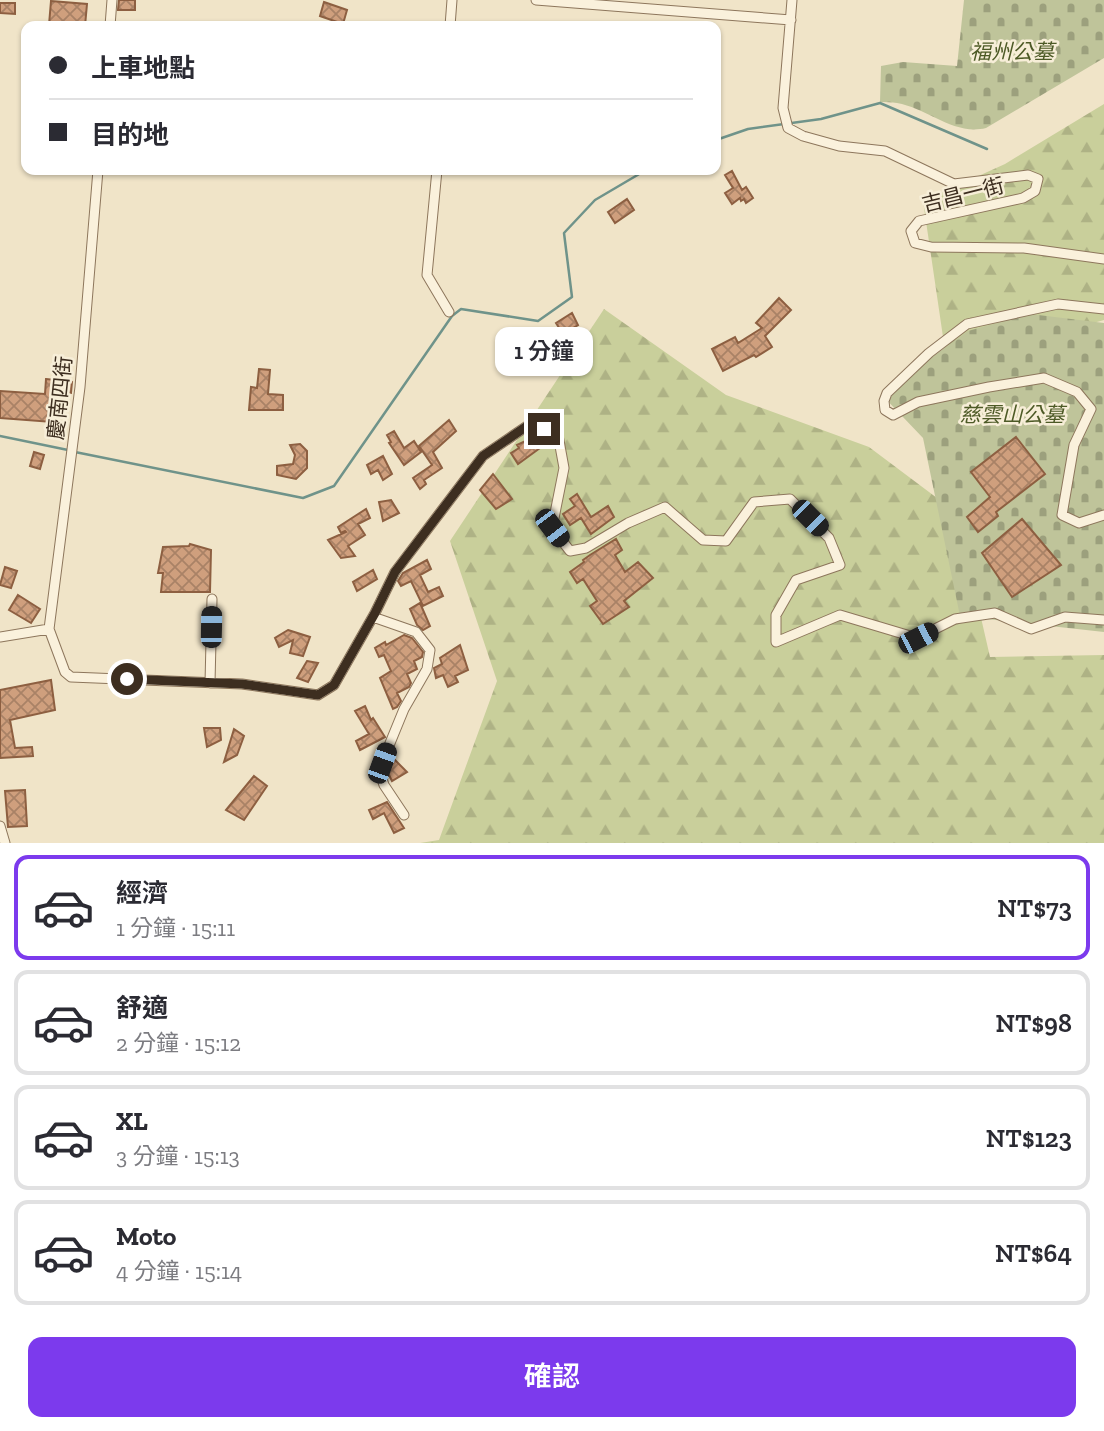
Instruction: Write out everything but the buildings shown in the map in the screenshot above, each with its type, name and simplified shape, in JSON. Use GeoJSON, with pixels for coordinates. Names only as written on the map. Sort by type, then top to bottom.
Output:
{"type":"FeatureCollection","features":[{"type":"Feature","properties":{"kind":"street"},"geometry":{"type":"LineString","coordinates":[[110,21],[112,0]]}},
{"type":"Feature","properties":{"kind":"street"},"geometry":{"type":"LineString","coordinates":[[450,21],[452,0]]}},
{"type":"Feature","properties":{"kind":"street"},"geometry":{"type":"LineString","coordinates":[[536,0],[790,20]]}},
{"type":"Feature","properties":{"kind":"street","name":"吉昌一街"},"geometry":{"type":"LineString","coordinates":[[792,0],[783,108],[788,128],[803,136],[839,146],[885,151],[954,184],[1028,175],[1038,179],[1035,191],[1023,198],[919,221],[911,231],[915,243],[931,247],[1024,248],[1104,260]]}},
{"type":"Feature","properties":{"kind":"street","name":"慶南四街"},"geometry":{"type":"LineString","coordinates":[[49,629],[80,387],[98,175]]}},
{"type":"Feature","properties":{"kind":"street"},"geometry":{"type":"LineString","coordinates":[[437,175],[427,275],[449,312]]}},
{"type":"Feature","properties":{"kind":"street"},"geometry":{"type":"LineString","coordinates":[[1104,309],[1058,304],[967,324],[929,353],[887,393],[884,401],[885,411],[893,415],[918,402],[1044,378],[1077,393],[1091,409],[1073,445],[1062,515],[1079,523],[1104,518]]}},
{"type":"Feature","properties":{"kind":"street"},"geometry":{"type":"LineString","coordinates":[[0,637],[49,629],[65,672],[71,677],[242,684],[318,695],[334,685],[395,572],[483,456],[530,424],[558,435],[564,468],[552,528],[570,551],[586,548],[628,523],[665,507],[703,540],[726,541],[754,502],[790,499],[829,538],[840,565],[796,580],[776,615],[776,642],[840,615],[918,638],[955,619],[995,612],[1031,629],[1065,617],[1104,620]]}},
{"type":"Feature","properties":{"kind":"street"},"geometry":{"type":"LineString","coordinates":[[210,682],[212,599]]}},
{"type":"Feature","properties":{"kind":"street"},"geometry":{"type":"LineString","coordinates":[[373,617],[416,632],[430,650],[427,669],[404,709],[379,770],[384,785],[404,815]]}},
{"type":"Feature","properties":{"kind":"street"},"geometry":{"type":"LineString","coordinates":[[0,826],[5,843]]}},
{"type":"Feature","properties":{"kind":"green space","name":"福州公墓"},"geometry":{"type":"Polygon","coordinates":[[[964,0],[1104,0],[1104,58],[986,128],[963,128],[908,106],[880,102],[881,66],[903,62],[957,66],[964,0]]]}},
{"type":"Feature","properties":{"kind":"green space"},"geometry":{"type":"Polygon","coordinates":[[[1104,104],[1104,320],[947,364],[923,201],[1005,164],[1104,104]]]}},
{"type":"Feature","properties":{"kind":"green space"},"geometry":{"type":"Polygon","coordinates":[[[604,309],[726,395],[869,447],[957,513],[990,657],[1104,655],[1104,843],[420,843],[439,840],[497,681],[450,541],[604,309]]]}},
{"type":"Feature","properties":{"kind":"green space","name":"慈雲山公墓"},"geometry":{"type":"Polygon","coordinates":[[[1030,314],[1104,323],[1104,632],[960,616],[923,438],[881,394],[968,331],[1030,314]]]}},
{"type":"Feature","properties":{"kind":"waterway"},"geometry":{"type":"LineString","coordinates":[[721,138],[748,129],[821,119],[880,103],[987,149]]}},
{"type":"Feature","properties":{"kind":"waterway"},"geometry":{"type":"LineString","coordinates":[[75,452],[303,498],[334,486],[452,316],[461,309],[538,321],[572,297],[564,233],[595,200],[638,175]]}},
{"type":"Feature","properties":{"kind":"waterway"},"geometry":{"type":"LineString","coordinates":[[0,436],[68,450]]}},
{"type":"Feature","properties":{"kind":"route"},"geometry":{"type":"LineString","coordinates":[[127,679],[242,684],[318,695],[334,685],[395,572],[483,456],[530,424],[544,429]]}}]}
